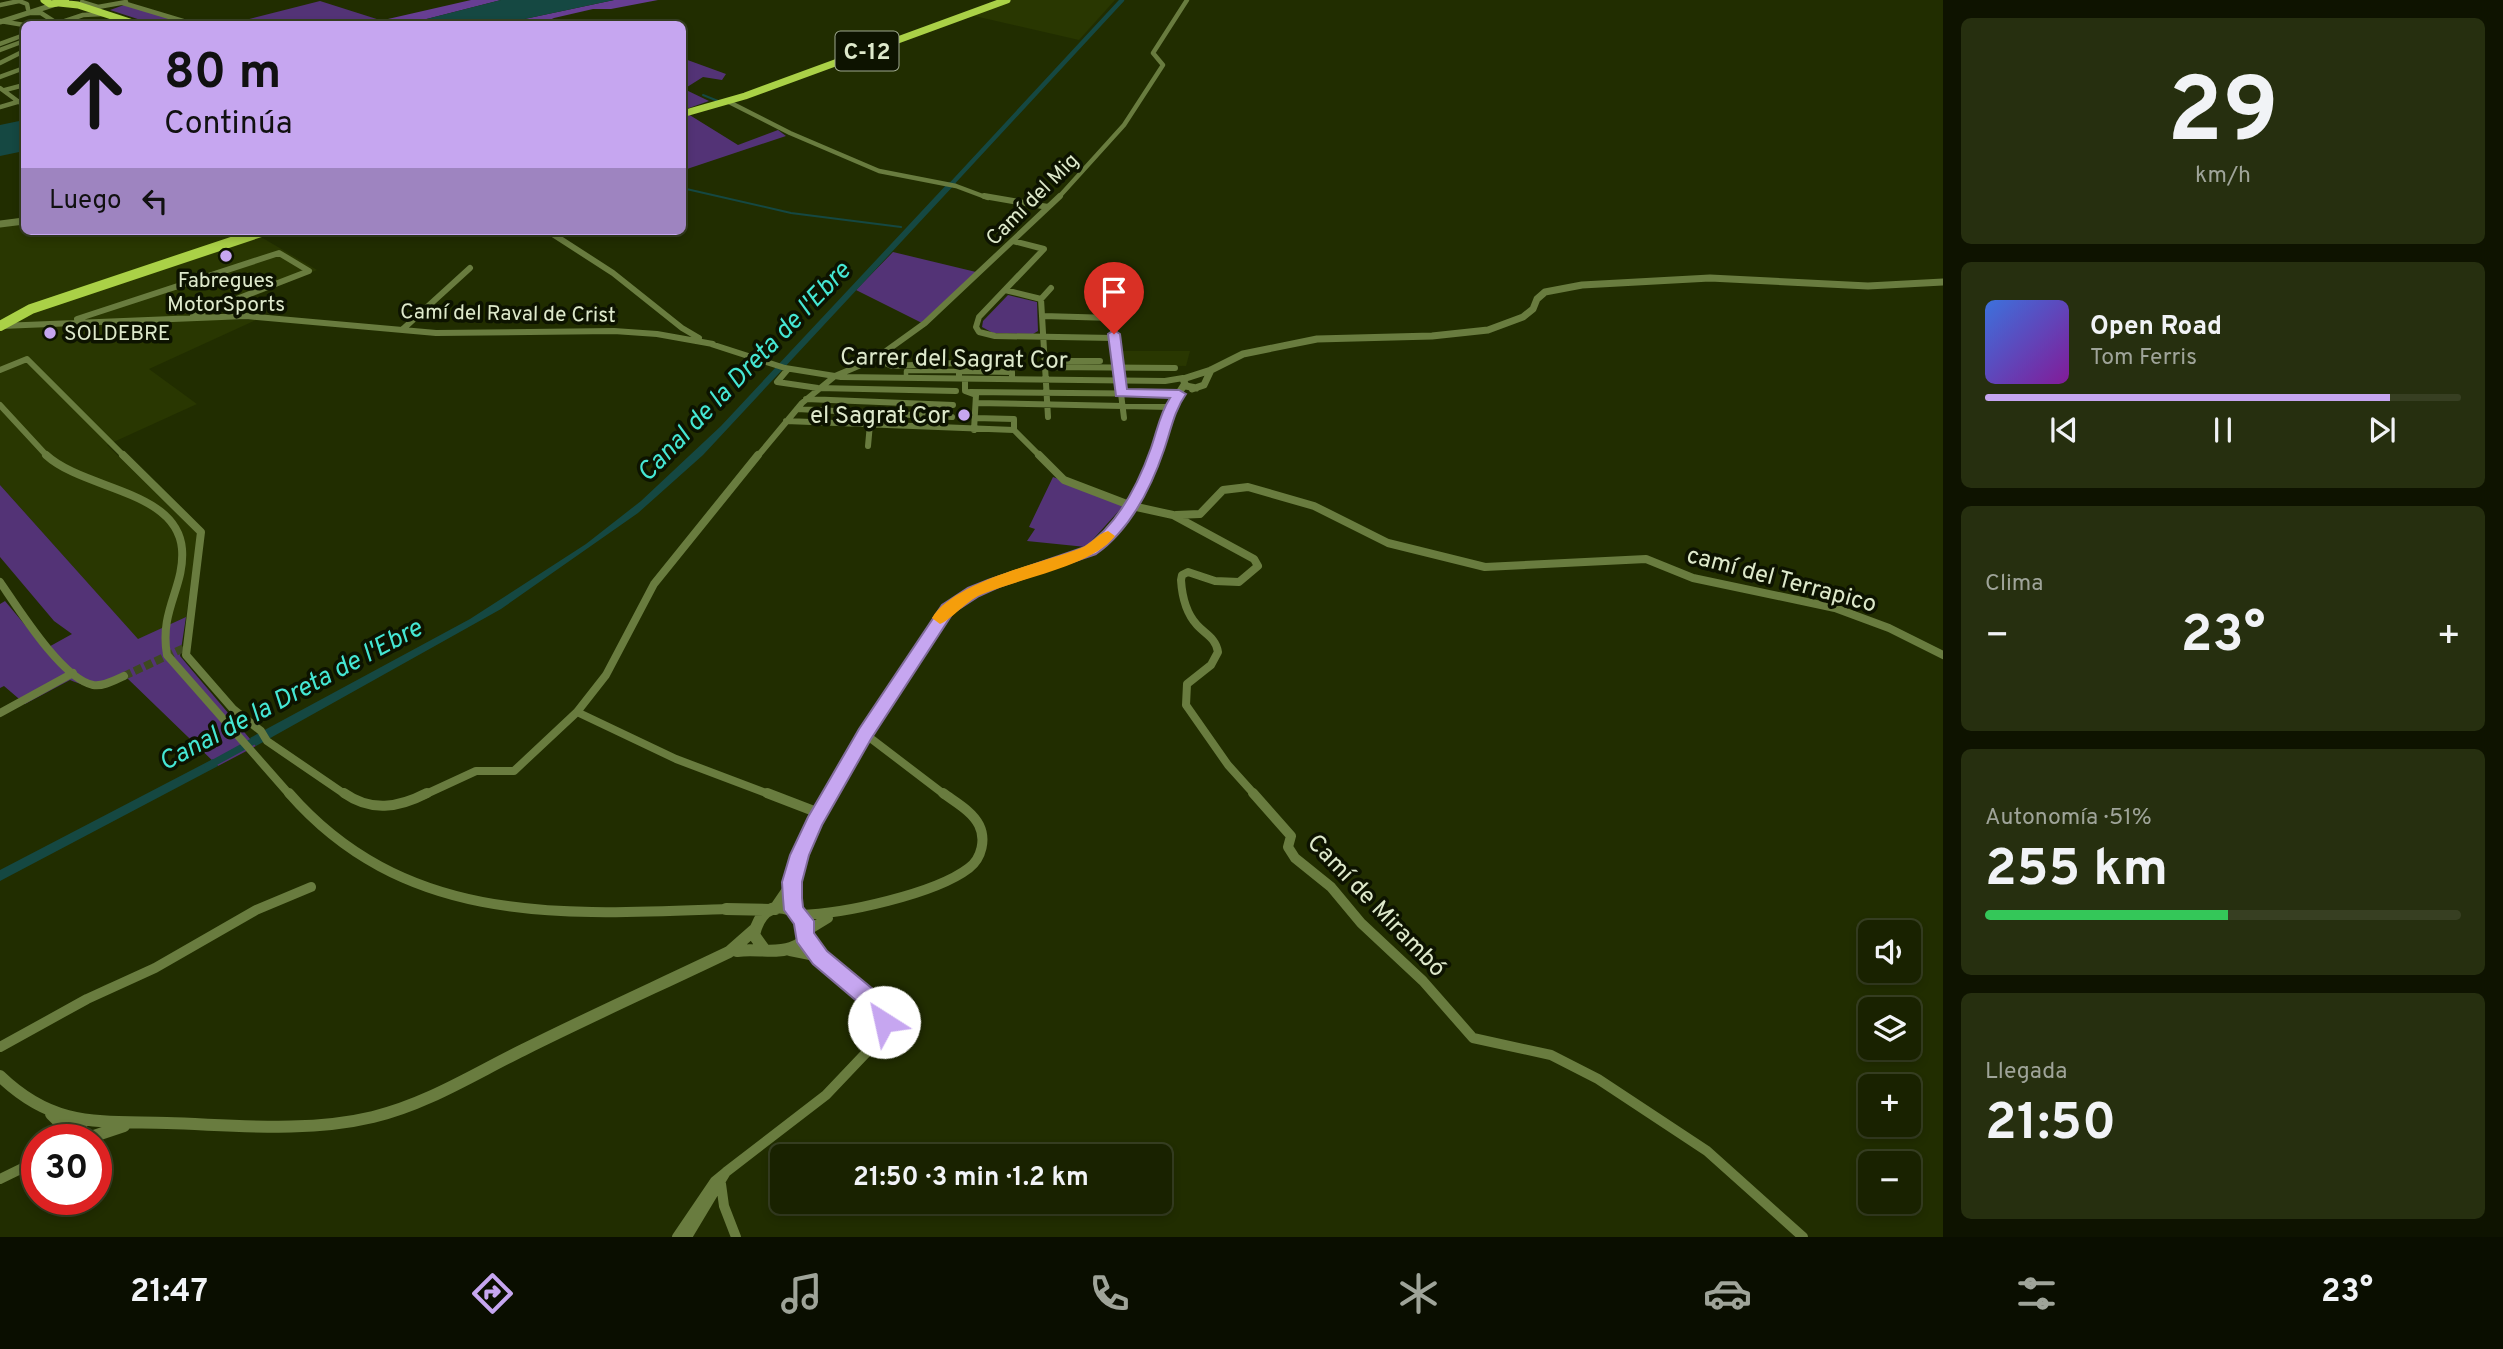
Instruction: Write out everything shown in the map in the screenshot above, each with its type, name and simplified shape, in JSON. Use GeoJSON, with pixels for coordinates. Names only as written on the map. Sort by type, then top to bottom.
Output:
{"type":"FeatureCollection","features":[{"type":"Feature","properties":{"kind":"main road"},"geometry":{"type":"LineString","coordinates":[[44,0],[47,3],[109,11],[130,21]]}},
{"type":"Feature","properties":{"kind":"main road"},"geometry":{"type":"LineString","coordinates":[[58,4],[72,0]]}},
{"type":"Feature","properties":{"kind":"main road","name":"C-12"},"geometry":{"type":"LineString","coordinates":[[686,113],[727,101],[1007,0]]}},
{"type":"Feature","properties":{"kind":"main road"},"geometry":{"type":"LineString","coordinates":[[81,1],[136,21]]}},
{"type":"Feature","properties":{"kind":"main road"},"geometry":{"type":"LineString","coordinates":[[7,315],[252,235]]}},
{"type":"Feature","properties":{"kind":"main road"},"geometry":{"type":"LineString","coordinates":[[0,326],[7,315],[239,236]]}},
{"type":"Feature","properties":{"kind":"street"},"geometry":{"type":"LineString","coordinates":[[18,15],[44,0]]}},
{"type":"Feature","properties":{"kind":"street"},"geometry":{"type":"LineString","coordinates":[[83,15],[109,11],[132,0]]}},
{"type":"Feature","properties":{"kind":"street","name":"Camí del Mig"},"geometry":{"type":"LineString","coordinates":[[0,370],[27,359],[201,532],[186,655],[238,714],[261,731],[267,741],[358,803],[385,809],[396,807],[477,771],[514,771],[578,712],[606,675],[654,584],[708,514],[797,408],[835,376],[874,359],[925,323],[1075,182],[1124,125],[1163,65],[1153,53],[1187,0]]}},
{"type":"Feature","properties":{"kind":"street"},"geometry":{"type":"LineString","coordinates":[[0,5],[19,1],[27,4],[27,9]]}},
{"type":"Feature","properties":{"kind":"street"},"geometry":{"type":"LineString","coordinates":[[123,3],[183,21]]}},
{"type":"Feature","properties":{"kind":"street"},"geometry":{"type":"LineString","coordinates":[[1,21],[58,4]]}},
{"type":"Feature","properties":{"kind":"street"},"geometry":{"type":"LineString","coordinates":[[66,21],[89,12],[88,9]]}},
{"type":"Feature","properties":{"kind":"street"},"geometry":{"type":"LineString","coordinates":[[18,15],[41,13],[53,21]]}},
{"type":"Feature","properties":{"kind":"street"},"geometry":{"type":"LineString","coordinates":[[1,21],[21,24]]}},
{"type":"Feature","properties":{"kind":"street"},"geometry":{"type":"LineString","coordinates":[[0,44],[21,36]]}},
{"type":"Feature","properties":{"kind":"street"},"geometry":{"type":"LineString","coordinates":[[0,37],[21,41]]}},
{"type":"Feature","properties":{"kind":"street"},"geometry":{"type":"LineString","coordinates":[[0,50],[21,42]]}},
{"type":"Feature","properties":{"kind":"street"},"geometry":{"type":"LineString","coordinates":[[1,62],[21,54]]}},
{"type":"Feature","properties":{"kind":"street"},"geometry":{"type":"LineString","coordinates":[[0,79],[21,71]]}},
{"type":"Feature","properties":{"kind":"street"},"geometry":{"type":"LineString","coordinates":[[3,89],[21,86]]}},
{"type":"Feature","properties":{"kind":"street"},"geometry":{"type":"LineString","coordinates":[[3,89],[21,100]]}},
{"type":"Feature","properties":{"kind":"street"},"geometry":{"type":"LineString","coordinates":[[0,107],[21,101]]}},
{"type":"Feature","properties":{"kind":"street"},"geometry":{"type":"LineString","coordinates":[[727,101],[790,133],[879,171],[955,186],[993,200],[1048,208]]}},
{"type":"Feature","properties":{"kind":"street"},"geometry":{"type":"LineString","coordinates":[[0,224],[21,222]]}},
{"type":"Feature","properties":{"kind":"street"},"geometry":{"type":"LineString","coordinates":[[554,235],[613,273],[682,328],[713,344]]}},
{"type":"Feature","properties":{"kind":"street"},"geometry":{"type":"LineString","coordinates":[[1013,240],[1044,249],[979,317],[976,327],[978,332],[995,336],[1114,338]]}},
{"type":"Feature","properties":{"kind":"street"},"geometry":{"type":"LineString","coordinates":[[69,322],[279,253],[309,271],[180,320]]}},
{"type":"Feature","properties":{"kind":"street"},"geometry":{"type":"LineString","coordinates":[[403,330],[470,268]]}},
{"type":"Feature","properties":{"kind":"street"},"geometry":{"type":"LineString","coordinates":[[0,1076],[33,1106],[85,1120],[319,1125],[373,1117],[428,1097],[729,952],[755,928],[761,916],[773,909],[785,896],[792,882],[801,849],[819,813],[865,734],[941,616],[953,603],[993,583],[1090,550],[1102,542],[1132,506],[1157,451],[1170,407],[1183,384],[1243,354],[1317,339],[1488,330],[1523,317],[1533,309],[1536,299],[1545,292],[1582,285],[1710,278],[1868,286],[1943,282]]}},
{"type":"Feature","properties":{"kind":"street"},"geometry":{"type":"LineString","coordinates":[[1048,416],[1041,299],[1051,288]]}},
{"type":"Feature","properties":{"kind":"street"},"geometry":{"type":"LineString","coordinates":[[1005,290],[1041,299]]}},
{"type":"Feature","properties":{"kind":"street"},"geometry":{"type":"LineString","coordinates":[[1111,304],[1124,418]]}},
{"type":"Feature","properties":{"kind":"street"},"geometry":{"type":"LineString","coordinates":[[7,315],[24,324]]}},
{"type":"Feature","properties":{"kind":"street","name":"Camí del Raval de Crist"},"geometry":{"type":"LineString","coordinates":[[0,326],[246,316],[460,334],[614,331],[669,333],[713,344]]}},
{"type":"Feature","properties":{"kind":"street"},"geometry":{"type":"LineString","coordinates":[[1043,317],[1112,318]]}},
{"type":"Feature","properties":{"kind":"street"},"geometry":{"type":"LineString","coordinates":[[669,333],[674,322]]}},
{"type":"Feature","properties":{"kind":"street"},"geometry":{"type":"LineString","coordinates":[[669,333],[682,328]]}},
{"type":"Feature","properties":{"kind":"street","name":"Carrer del Sagrat Cor"},"geometry":{"type":"LineString","coordinates":[[713,344],[786,369],[835,376],[961,376],[1165,381],[1183,384]]}},
{"type":"Feature","properties":{"kind":"street"},"geometry":{"type":"LineString","coordinates":[[874,359],[892,366],[957,363]]}},
{"type":"Feature","properties":{"kind":"street"},"geometry":{"type":"LineString","coordinates":[[1046,364],[1117,364],[1175,368],[1183,384],[1196,388],[1202,387],[1212,370]]}},
{"type":"Feature","properties":{"kind":"street"},"geometry":{"type":"LineString","coordinates":[[786,369],[777,382],[818,388],[1121,393],[1205,381]]}},
{"type":"Feature","properties":{"kind":"street"},"geometry":{"type":"LineString","coordinates":[[961,376],[967,391],[976,395],[974,429]]}},
{"type":"Feature","properties":{"kind":"street"},"geometry":{"type":"LineString","coordinates":[[868,446],[875,389]]}},
{"type":"Feature","properties":{"kind":"street"},"geometry":{"type":"LineString","coordinates":[[951,429],[956,391]]}},
{"type":"Feature","properties":{"kind":"street"},"geometry":{"type":"LineString","coordinates":[[806,399],[953,405]]}},
{"type":"Feature","properties":{"kind":"street"},"geometry":{"type":"LineString","coordinates":[[976,403],[1170,407]]}},
{"type":"Feature","properties":{"kind":"street"},"geometry":{"type":"LineString","coordinates":[[0,405],[58,465],[84,480],[141,499],[167,514],[179,533],[182,559],[163,621],[167,655],[306,813],[335,836],[391,872],[447,895],[481,903],[558,913],[773,909],[833,915]]}},
{"type":"Feature","properties":{"kind":"street"},"geometry":{"type":"LineString","coordinates":[[797,408],[952,417]]}},
{"type":"Feature","properties":{"kind":"street","name":"Camí de Mirambó"},"geometry":{"type":"LineString","coordinates":[[975,418],[1014,419],[1014,430],[1065,480],[1132,506],[1173,515],[1254,559],[1258,566],[1240,582],[1215,581],[1188,572],[1182,575],[1181,583],[1195,624],[1212,636],[1217,648],[1216,658],[1187,684],[1186,705],[1228,765],[1291,836],[1288,847],[1295,858],[1331,887],[1361,923],[1423,981],[1473,1038],[1551,1055],[1598,1079],[1702,1147],[1776,1210],[1803,1237]]}},
{"type":"Feature","properties":{"kind":"street"},"geometry":{"type":"LineString","coordinates":[[786,421],[1014,430]]}},
{"type":"Feature","properties":{"kind":"street","name":"camí del Terrapico"},"geometry":{"type":"LineString","coordinates":[[1173,515],[1200,514],[1223,489],[1248,487],[1314,506],[1388,543],[1485,566],[1613,561],[1629,555],[1648,557],[1691,578],[1742,586],[1854,614],[1943,655]]}},
{"type":"Feature","properties":{"kind":"street"},"geometry":{"type":"LineString","coordinates":[[0,582],[51,652],[73,673],[93,685],[124,676]]}},
{"type":"Feature","properties":{"kind":"street"},"geometry":{"type":"LineString","coordinates":[[0,713],[73,673]]}},
{"type":"Feature","properties":{"kind":"street"},"geometry":{"type":"LineString","coordinates":[[578,712],[676,760],[819,813]]}},
{"type":"Feature","properties":{"kind":"street"},"geometry":{"type":"LineString","coordinates":[[787,951],[797,944],[804,934],[833,915],[954,877],[979,857],[984,836],[979,823],[865,734]]}},
{"type":"Feature","properties":{"kind":"street"},"geometry":{"type":"LineString","coordinates":[[685,1237],[715,1181],[826,1095],[862,1061],[883,1035],[883,1017],[873,1002],[820,957],[804,934],[804,921],[797,913],[792,882]]}},
{"type":"Feature","properties":{"kind":"street"},"geometry":{"type":"LineString","coordinates":[[0,1047],[87,999],[155,968],[256,910],[311,887]]}},
{"type":"Feature","properties":{"kind":"street"},"geometry":{"type":"LineString","coordinates":[[726,909],[746,917],[755,928],[755,939],[764,949]]}},
{"type":"Feature","properties":{"kind":"street"},"geometry":{"type":"LineString","coordinates":[[729,952],[764,949],[775,952],[803,952],[820,957]]}},
{"type":"Feature","properties":{"kind":"street"},"geometry":{"type":"LineString","coordinates":[[51,1113],[61,1124]]}},
{"type":"Feature","properties":{"kind":"street"},"geometry":{"type":"LineString","coordinates":[[81,1124],[85,1120]]}},
{"type":"Feature","properties":{"kind":"street"},"geometry":{"type":"LineString","coordinates":[[85,1120],[86,1124]]}},
{"type":"Feature","properties":{"kind":"street"},"geometry":{"type":"LineString","coordinates":[[112,1130],[135,1123]]}},
{"type":"Feature","properties":{"kind":"street"},"geometry":{"type":"LineString","coordinates":[[0,1179],[21,1169]]}},
{"type":"Feature","properties":{"kind":"street"},"geometry":{"type":"LineString","coordinates":[[685,1237],[685,1231],[692,1223],[693,1213],[721,1184],[726,1172]]}},
{"type":"Feature","properties":{"kind":"street"},"geometry":{"type":"LineString","coordinates":[[721,1184],[724,1206],[736,1237]]}},
{"type":"Feature","properties":{"kind":"street"},"geometry":{"type":"LineString","coordinates":[[706,1200],[715,1199],[724,1206]]}},
{"type":"Feature","properties":{"kind":"shaded area"},"geometry":{"type":"Polygon","coordinates":[[[471,0],[501,0],[419,21],[379,21],[471,0]]]}},
{"type":"Feature","properties":{"kind":"shaded area"},"geometry":{"type":"Polygon","coordinates":[[[614,0],[658,0],[611,9],[593,9],[548,21],[515,21],[614,0]]]}},
{"type":"Feature","properties":{"kind":"shaded area"},"geometry":{"type":"Polygon","coordinates":[[[1010,0],[1115,0],[1079,40],[970,15],[1010,0]]]}},
{"type":"Feature","properties":{"kind":"shaded area"},"geometry":{"type":"Polygon","coordinates":[[[320,1],[383,21],[242,21],[320,1]]]}},
{"type":"Feature","properties":{"kind":"shaded area"},"geometry":{"type":"Polygon","coordinates":[[[124,5],[180,21],[144,21],[110,10],[124,5]]]}},
{"type":"Feature","properties":{"kind":"shaded area"},"geometry":{"type":"Polygon","coordinates":[[[686,59],[726,74],[722,80],[703,77],[686,88],[686,59]]]}},
{"type":"Feature","properties":{"kind":"shaded area"},"geometry":{"type":"Polygon","coordinates":[[[686,90],[709,101],[686,107],[686,90]]]}},
{"type":"Feature","properties":{"kind":"shaded area"},"geometry":{"type":"Polygon","coordinates":[[[686,115],[738,145],[778,130],[786,136],[687,169],[686,115]]]}},
{"type":"Feature","properties":{"kind":"shaded area"},"geometry":{"type":"Polygon","coordinates":[[[21,217],[21,235],[262,235],[317,270],[223,309],[218,320],[256,320],[149,369],[197,404],[107,445],[198,534],[186,617],[138,640],[0,485],[0,223],[21,217]]]}},
{"type":"Feature","properties":{"kind":"shaded area"},"geometry":{"type":"Polygon","coordinates":[[[893,252],[976,272],[922,323],[856,290],[893,252]]]}},
{"type":"Feature","properties":{"kind":"shaded area"},"geometry":{"type":"Polygon","coordinates":[[[1008,295],[1037,302],[1038,331],[1033,334],[993,333],[982,327],[983,321],[1008,295]]]}},
{"type":"Feature","properties":{"kind":"shaded area"},"geometry":{"type":"Polygon","coordinates":[[[1121,351],[1190,351],[1186,366],[1124,365],[1121,351]]]}},
{"type":"Feature","properties":{"kind":"shaded area"},"geometry":{"type":"Polygon","coordinates":[[[1053,477],[1125,504],[1086,547],[1027,541],[1035,529],[1029,527],[1053,477]]]}},
{"type":"Feature","properties":{"kind":"shaded area"},"geometry":{"type":"Polygon","coordinates":[[[0,485],[138,639],[186,617],[180,656],[256,746],[218,766],[127,678],[99,686],[70,680],[25,704],[4,686],[0,688],[0,604],[5,601],[45,649],[72,634],[54,621],[0,557],[0,485]]]}},
{"type":"Feature","properties":{"kind":"water"},"geometry":{"type":"Polygon","coordinates":[[[501,0],[614,0],[515,21],[419,21],[501,0]]]}},
{"type":"Feature","properties":{"kind":"water"},"geometry":{"type":"Polygon","coordinates":[[[21,121],[21,152],[0,156],[0,125],[21,121]]]}},
{"type":"Feature","properties":{"kind":"water"},"geometry":{"type":"Polygon","coordinates":[[[949,182],[956,183],[703,455],[638,513],[501,609],[256,746],[250,738],[470,619],[586,544],[641,501],[721,426],[949,182]]]}},
{"type":"Feature","properties":{"kind":"water"},"geometry":{"type":"Polygon","coordinates":[[[213,759],[218,766],[0,881],[0,870],[213,759]]]}},
{"type":"Feature","properties":{"kind":"waterway","name":"Canal de la Dreta de l'Ebre"},"geometry":{"type":"LineString","coordinates":[[946,190],[1122,0]]}},
{"type":"Feature","properties":{"kind":"waterway"},"geometry":{"type":"LineString","coordinates":[[703,95],[718,101]]}},
{"type":"Feature","properties":{"kind":"waterway"},"geometry":{"type":"LineString","coordinates":[[686,189],[791,213],[901,227]]}},
{"type":"Feature","properties":{"kind":"waterway","name":"Canal de la Dreta de l'Ebre"},"geometry":{"type":"LineString","coordinates":[[208,766],[259,738]]}},
{"type":"Feature","properties":{"kind":"tunnel"},"geometry":{"type":"LineString","coordinates":[[124,676],[186,647]]}},
{"type":"Feature","properties":{"kind":"slow traffic"},"geometry":{"type":"LineString","coordinates":[[940,618],[953,603],[973,592],[1090,550],[1108,536]]}},
{"type":"Feature","properties":{"kind":"place","name":"Fabregues MotorSports"},"geometry":{"type":"Point","coordinates":[226,256]}},
{"type":"Feature","properties":{"kind":"place","name":"SOLDEBRE"},"geometry":{"type":"Point","coordinates":[50,333]}},
{"type":"Feature","properties":{"kind":"place","name":"el Sagrat Cor"},"geometry":{"type":"Point","coordinates":[964,415]}},
{"type":"Feature","properties":{"kind":"route"},"geometry":{"type":"LineString","coordinates":[[884,1022],[873,1002],[820,957],[804,935],[804,921],[794,910],[792,898],[792,882],[799,855],[814,822],[865,734],[941,616],[953,603],[993,583],[1097,547],[1135,501],[1157,451],[1170,407],[1179,394],[1121,393],[1114,334]]}}]}
